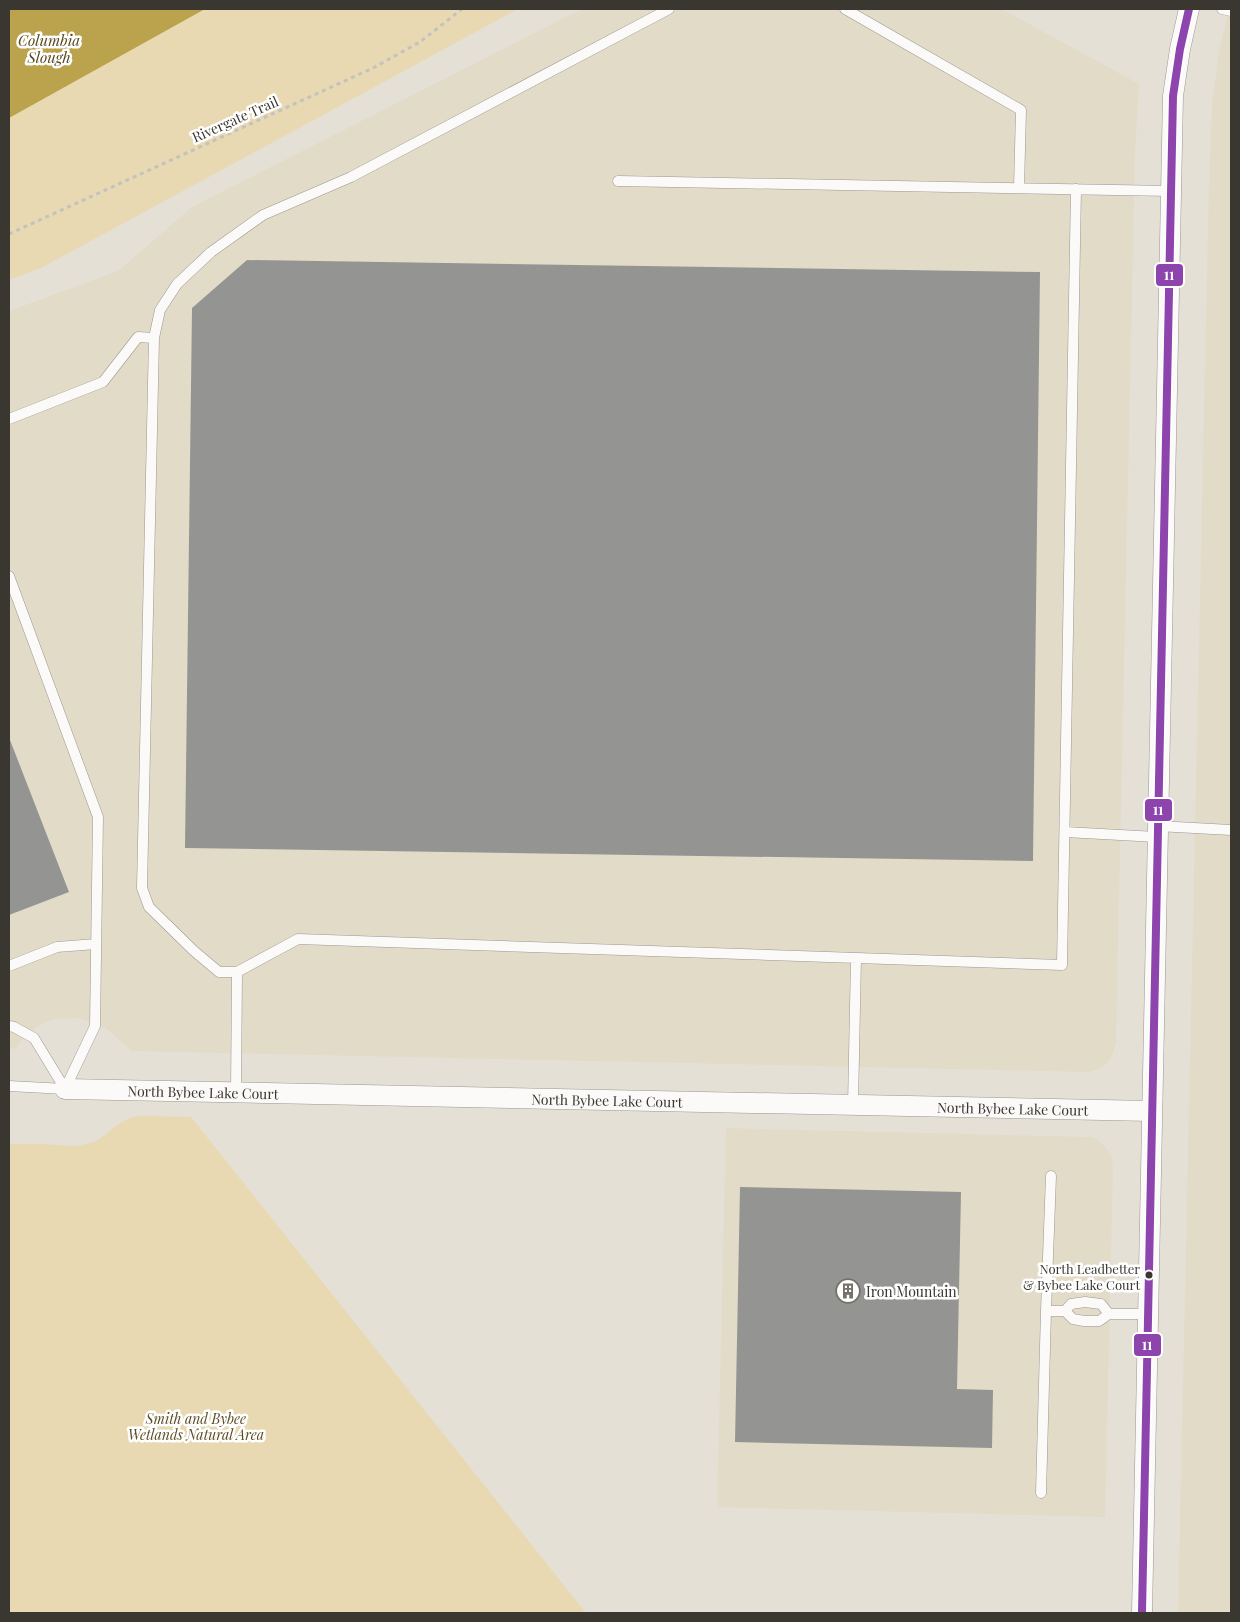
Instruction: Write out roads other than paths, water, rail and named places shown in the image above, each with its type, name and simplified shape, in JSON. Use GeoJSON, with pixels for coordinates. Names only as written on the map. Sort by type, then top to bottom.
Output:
{"type":"FeatureCollection","features":[{"type":"Feature","properties":{"kind":"street"},"geometry":{"type":"LineString","coordinates":[[1142,1613],[1173,96],[1180,49],[1189,9]]}},
{"type":"Feature","properties":{"kind":"street","name":"North Bybee Lake Court"},"geometry":{"type":"LineString","coordinates":[[64,1089],[1151,1111]]}},
{"type":"Feature","properties":{"kind":"lane"},"geometry":{"type":"LineString","coordinates":[[669,9],[351,176],[263,215],[211,252],[177,284],[160,310],[154,338],[142,888],[150,908],[194,951],[219,972],[238,972],[298,939],[1062,965],[1076,189]]}},
{"type":"Feature","properties":{"kind":"lane"},"geometry":{"type":"LineString","coordinates":[[845,9],[1021,110],[1019,188]]}},
{"type":"Feature","properties":{"kind":"lane"},"geometry":{"type":"LineString","coordinates":[[1222,9],[1231,11]]}},
{"type":"Feature","properties":{"kind":"lane"},"geometry":{"type":"LineString","coordinates":[[618,181],[1171,191]]}},
{"type":"Feature","properties":{"kind":"lane"},"geometry":{"type":"LineString","coordinates":[[9,419],[103,382],[138,337],[154,338]]}},
{"type":"Feature","properties":{"kind":"lane"},"geometry":{"type":"LineString","coordinates":[[9,576],[98,817],[95,1026],[64,1089]]}},
{"type":"Feature","properties":{"kind":"lane"},"geometry":{"type":"LineString","coordinates":[[1065,832],[1231,830]]}},
{"type":"Feature","properties":{"kind":"lane"},"geometry":{"type":"LineString","coordinates":[[9,966],[57,948],[96,944]]}},
{"type":"Feature","properties":{"kind":"lane"},"geometry":{"type":"LineString","coordinates":[[853,1105],[856,958]]}},
{"type":"Feature","properties":{"kind":"lane"},"geometry":{"type":"LineString","coordinates":[[236,1093],[238,972]]}},
{"type":"Feature","properties":{"kind":"lane"},"geometry":{"type":"LineString","coordinates":[[9,1026],[34,1038],[64,1089]]}},
{"type":"Feature","properties":{"kind":"lane"},"geometry":{"type":"LineString","coordinates":[[9,1086],[64,1089]]}},
{"type":"Feature","properties":{"kind":"lane"},"geometry":{"type":"LineString","coordinates":[[1041,1493],[1051,1176]]}},
{"type":"Feature","properties":{"kind":"lane"},"geometry":{"type":"LineString","coordinates":[[1064,1311],[1071,1304],[1085,1302],[1100,1304],[1109,1314]]}},
{"type":"Feature","properties":{"kind":"lane"},"geometry":{"type":"LineString","coordinates":[[1046,1312],[1064,1311],[1073,1318],[1084,1321],[1099,1321],[1109,1314],[1148,1314]]}},
{"type":"Feature","properties":{"kind":"water","name":"Columbia Slough"},"geometry":{"type":"Polygon","coordinates":[[[9,9],[205,9],[9,118],[9,9]]]}},
{"type":"Feature","properties":{"kind":"place","name":"North Leadbetter & Bybee Lake Court"},"geometry":{"type":"Point","coordinates":[1149,1275]}},
{"type":"Feature","properties":{"kind":"place","name":"Iron Mountain"},"geometry":{"type":"Point","coordinates":[848,1291]}},
{"type":"Feature","properties":{"kind":"park label","name":"Smith and Bybee Wetlands Natural Area"},"geometry":{"type":"Point","coordinates":[196,1426]}}]}
